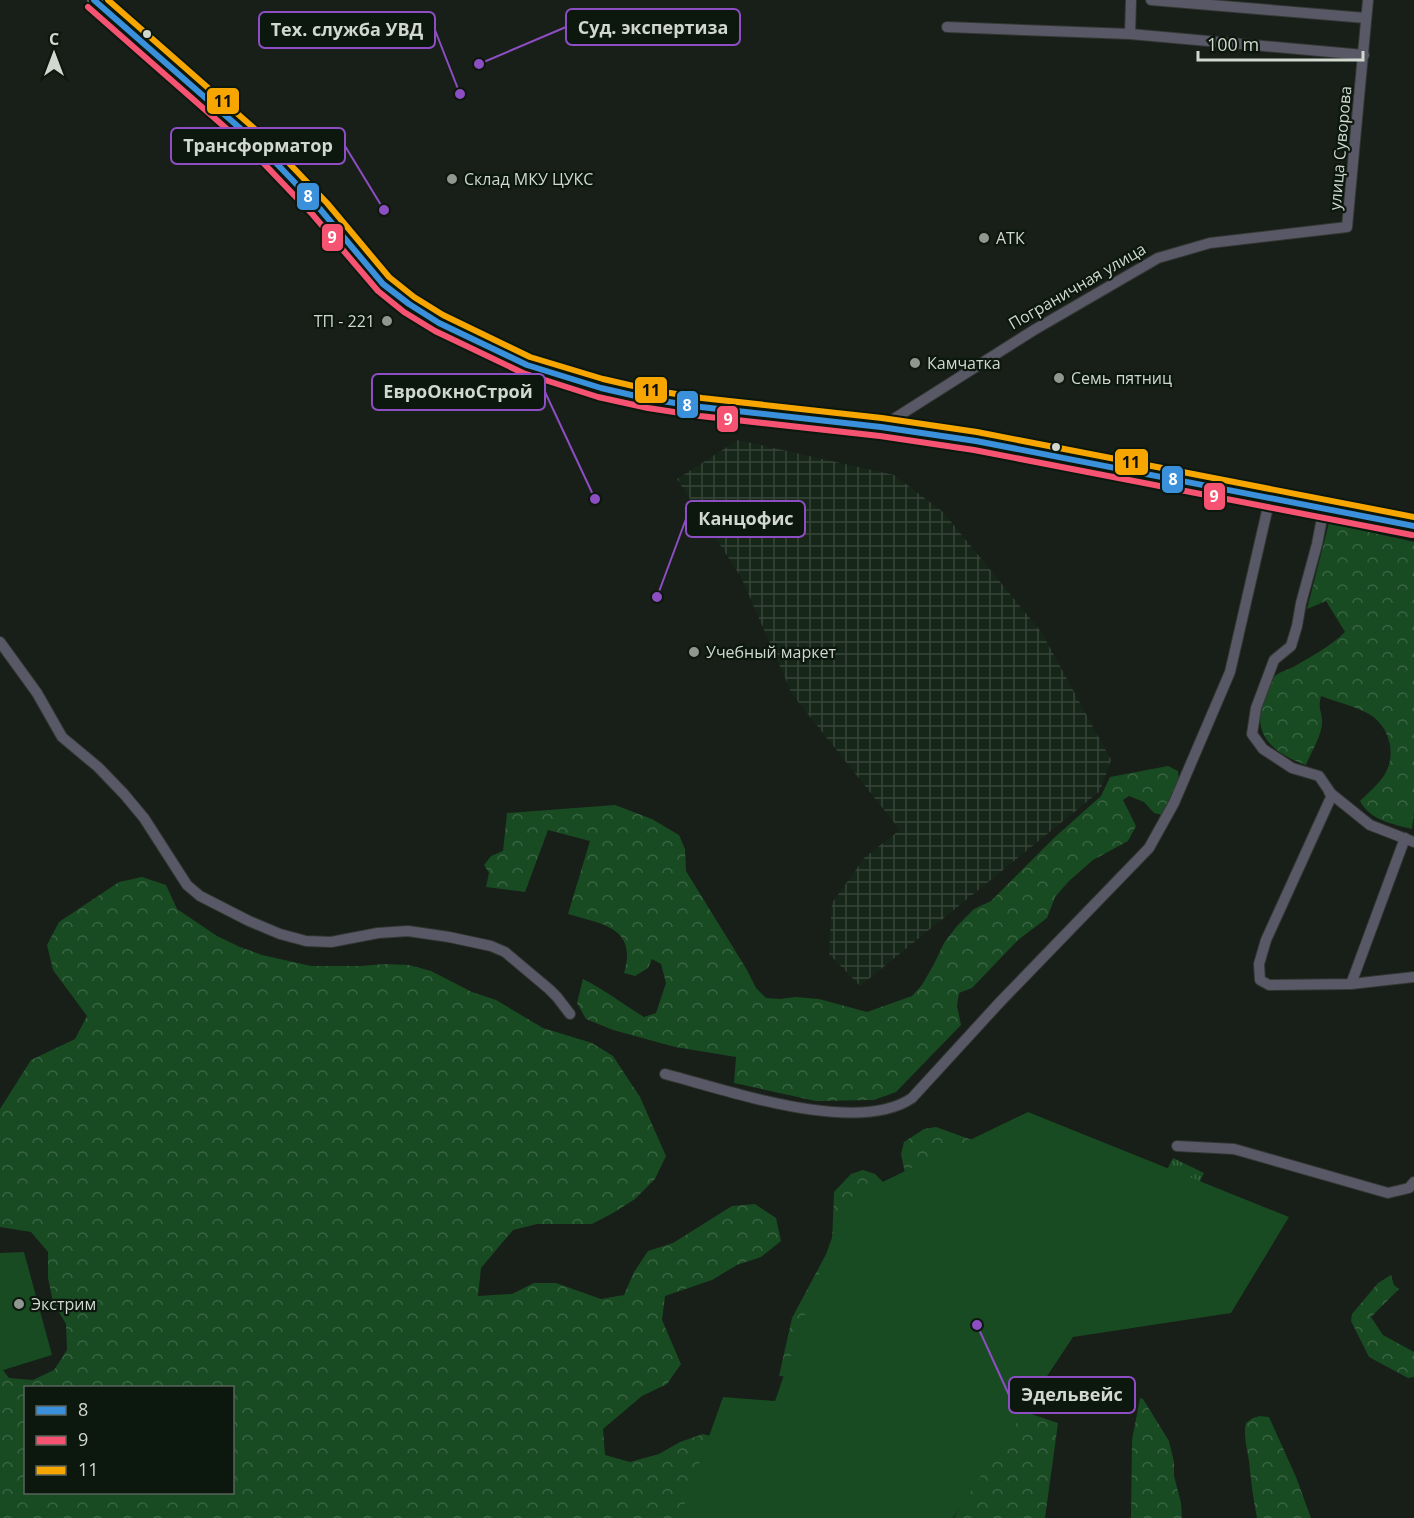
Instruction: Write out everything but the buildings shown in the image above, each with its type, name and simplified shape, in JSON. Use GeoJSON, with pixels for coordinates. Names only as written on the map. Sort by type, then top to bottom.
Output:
{"type":"FeatureCollection","features":[{"type":"Feature","properties":{"kind":"street"},"geometry":{"type":"LineString","coordinates":[[94,0],[258,144],[313,202],[383,284],[423,314],[495,351],[540,370],[625,394],[701,407],[881,427],[976,441],[1414,526]]}},
{"type":"Feature","properties":{"kind":"street"},"geometry":{"type":"LineString","coordinates":[[1130,34],[1131,0]]}},
{"type":"Feature","properties":{"kind":"street"},"geometry":{"type":"LineString","coordinates":[[1151,0],[1366,18]]}},
{"type":"Feature","properties":{"kind":"street","name":"улица Суворова"},"geometry":{"type":"LineString","coordinates":[[1347,227],[1368,0]]}},
{"type":"Feature","properties":{"kind":"street"},"geometry":{"type":"LineString","coordinates":[[947,27],[1130,34],[1364,55]]}},
{"type":"Feature","properties":{"kind":"street","name":"Пограничная улица"},"geometry":{"type":"LineString","coordinates":[[881,427],[1034,330],[1158,258],[1210,243],[1347,227]]}},
{"type":"Feature","properties":{"kind":"street"},"geometry":{"type":"LineString","coordinates":[[665,1074],[786,1105],[827,1112],[883,1111],[902,1105],[912,1098],[1000,1002],[1149,848],[1174,803],[1230,672],[1270,498]]}},
{"type":"Feature","properties":{"kind":"street"},"geometry":{"type":"LineString","coordinates":[[1324,508],[1291,646],[1274,660],[1256,708],[1252,734],[1263,749],[1292,768],[1319,776],[1330,793],[1370,825],[1409,840],[1351,984]]}},
{"type":"Feature","properties":{"kind":"street"},"geometry":{"type":"LineString","coordinates":[[0,642],[37,693],[62,737],[98,767],[124,794],[144,818],[187,885],[200,896],[270,930],[306,941],[331,942],[378,933],[408,931],[491,946],[505,952],[549,989],[570,1014]]}},
{"type":"Feature","properties":{"kind":"street"},"geometry":{"type":"LineString","coordinates":[[1330,793],[1266,939],[1259,964],[1260,980],[1269,985],[1351,984],[1414,977]]}},
{"type":"Feature","properties":{"kind":"street"},"geometry":{"type":"LineString","coordinates":[[1177,1146],[1234,1149],[1388,1193],[1409,1188],[1414,1182]]}},
{"type":"Feature","properties":{"kind":"shaded area"},"geometry":{"type":"Polygon","coordinates":[[[738,440],[894,475],[943,512],[1042,633],[1111,760],[1100,791],[860,986],[829,954],[832,903],[865,857],[900,830],[792,694],[741,577],[677,479],[738,440]]]}},
{"type":"Feature","properties":{"kind":"green space"},"geometry":{"type":"Polygon","coordinates":[[[1329,523],[1414,542],[1414,811],[1412,829],[1376,817],[1360,801],[1383,778],[1389,766],[1390,757],[1386,733],[1382,725],[1369,714],[1321,696],[1321,731],[1306,765],[1275,749],[1263,733],[1260,723],[1261,711],[1275,676],[1334,642],[1345,632],[1326,601],[1307,609],[1329,523]]]}},
{"type":"Feature","properties":{"kind":"green space"},"geometry":{"type":"Polygon","coordinates":[[[1168,766],[1178,771],[1179,781],[1162,815],[1154,813],[1144,802],[1129,796],[1123,800],[1136,826],[1128,841],[1093,860],[1069,881],[1055,897],[1047,918],[1018,940],[972,988],[959,993],[957,1006],[961,1025],[896,1092],[874,1100],[816,1101],[734,1083],[736,1057],[675,1047],[613,1030],[586,1019],[577,1003],[583,979],[644,1017],[656,1013],[666,983],[661,964],[652,959],[648,968],[635,976],[624,973],[627,958],[626,946],[621,937],[604,925],[568,914],[590,841],[548,830],[525,892],[486,887],[489,873],[484,865],[491,856],[503,851],[507,813],[615,805],[652,819],[679,835],[685,849],[686,871],[756,988],[766,998],[819,999],[867,1012],[912,996],[922,985],[944,943],[957,926],[974,909],[991,901],[1054,838],[1101,796],[1110,777],[1168,766]]]}},
{"type":"Feature","properties":{"kind":"green space"},"geometry":{"type":"Polygon","coordinates":[[[142,877],[166,885],[177,909],[217,936],[240,947],[262,955],[311,966],[409,965],[431,971],[472,992],[496,1000],[543,1028],[592,1043],[613,1056],[640,1097],[666,1156],[655,1179],[635,1199],[592,1224],[537,1224],[513,1230],[481,1268],[478,1296],[512,1294],[534,1283],[556,1283],[601,1299],[624,1295],[634,1272],[648,1251],[673,1243],[732,1206],[755,1204],[776,1218],[781,1241],[761,1257],[737,1265],[712,1280],[665,1296],[662,1320],[681,1364],[667,1384],[642,1396],[603,1429],[605,1455],[630,1462],[659,1454],[680,1442],[703,1434],[727,1440],[694,1518],[0,1518],[0,1366],[9,1378],[33,1380],[54,1370],[67,1350],[66,1324],[53,1302],[48,1278],[48,1252],[31,1232],[0,1227],[0,1109],[31,1060],[75,1039],[87,1016],[53,970],[47,945],[59,922],[119,882],[142,877]]]}},
{"type":"Feature","properties":{"kind":"green space"},"geometry":{"type":"Polygon","coordinates":[[[1028,1112],[1289,1217],[1231,1313],[1073,1337],[953,1518],[680,1518],[723,1397],[775,1401],[845,1200],[1028,1112]]]}},
{"type":"Feature","properties":{"kind":"green space"},"geometry":{"type":"Polygon","coordinates":[[[936,1127],[972,1140],[790,1377],[779,1376],[792,1318],[832,1243],[834,1192],[851,1174],[863,1170],[875,1174],[893,1192],[906,1178],[901,1154],[904,1142],[924,1129],[936,1127]]]}},
{"type":"Feature","properties":{"kind":"green space"},"geometry":{"type":"Polygon","coordinates":[[[1173,1158],[1204,1173],[1176,1229],[1145,1213],[1173,1158]]]}},
{"type":"Feature","properties":{"kind":"green space","name":"Экстрим"},"geometry":{"type":"Polygon","coordinates":[[[24,1252],[52,1355],[0,1371],[0,1253],[24,1252]]]}},
{"type":"Feature","properties":{"kind":"green space"},"geometry":{"type":"Polygon","coordinates":[[[1391,1275],[1394,1285],[1399,1289],[1371,1317],[1383,1335],[1414,1352],[1414,1377],[1408,1378],[1369,1357],[1351,1321],[1352,1314],[1378,1283],[1391,1275]]]}},
{"type":"Feature","properties":{"kind":"green space"},"geometry":{"type":"Polygon","coordinates":[[[1140,1398],[1143,1399],[1169,1441],[1182,1518],[1131,1518],[1132,1440],[1140,1398]]]}},
{"type":"Feature","properties":{"kind":"green space"},"geometry":{"type":"Polygon","coordinates":[[[1013,1408],[1058,1423],[1045,1518],[954,1518],[1013,1408]]]}},
{"type":"Feature","properties":{"kind":"green space"},"geometry":{"type":"Polygon","coordinates":[[[1260,1416],[1269,1417],[1296,1477],[1311,1518],[1257,1518],[1245,1432],[1246,1423],[1260,1416]]]}},
{"type":"Feature","properties":{"kind":"transit line","name":"8"},"geometry":{"type":"LineString","coordinates":[[94,0],[258,144],[320,209],[383,284],[439,323],[527,365],[601,388],[649,399],[976,441],[1414,526]]}},
{"type":"Feature","properties":{"kind":"transit line","name":"11"},"geometry":{"type":"LineString","coordinates":[[108,0],[265,138],[327,203],[389,277],[414,297],[443,315],[530,357],[603,379],[651,390],[977,432],[1414,517]]}},
{"type":"Feature","properties":{"kind":"transit line","name":"9"},"geometry":{"type":"LineString","coordinates":[[88,7],[252,151],[313,215],[378,291],[404,312],[435,331],[523,373],[598,397],[648,408],[880,436],[974,450],[1412,535]]}},
{"type":"Feature","properties":{"kind":"place","name":"Суд. экспертиза"},"geometry":{"type":"Point","coordinates":[479,64]}},
{"type":"Feature","properties":{"kind":"place","name":"Тех. служба УВД"},"geometry":{"type":"Point","coordinates":[460,94]}},
{"type":"Feature","properties":{"kind":"place","name":"Склад МКУ ЦУКС"},"geometry":{"type":"Point","coordinates":[452,179]}},
{"type":"Feature","properties":{"kind":"place","name":"Трансформатор"},"geometry":{"type":"Point","coordinates":[384,210]}},
{"type":"Feature","properties":{"kind":"place","name":"АТК"},"geometry":{"type":"Point","coordinates":[984,238]}},
{"type":"Feature","properties":{"kind":"place","name":"ТП - 221"},"geometry":{"type":"Point","coordinates":[387,321]}},
{"type":"Feature","properties":{"kind":"place","name":"Камчатка"},"geometry":{"type":"Point","coordinates":[915,363]}},
{"type":"Feature","properties":{"kind":"place","name":"Семь пятниц"},"geometry":{"type":"Point","coordinates":[1059,378]}},
{"type":"Feature","properties":{"kind":"place","name":"ЕвроОкноСтрой"},"geometry":{"type":"Point","coordinates":[595,499]}},
{"type":"Feature","properties":{"kind":"place","name":"Канцофис"},"geometry":{"type":"Point","coordinates":[657,597]}},
{"type":"Feature","properties":{"kind":"place","name":"Учебный маркет"},"geometry":{"type":"Point","coordinates":[694,652]}},
{"type":"Feature","properties":{"kind":"place","name":"Экстрим"},"geometry":{"type":"Point","coordinates":[19,1304]}},
{"type":"Feature","properties":{"kind":"place","name":"Эдельвейс"},"geometry":{"type":"Point","coordinates":[977,1325]}}]}
